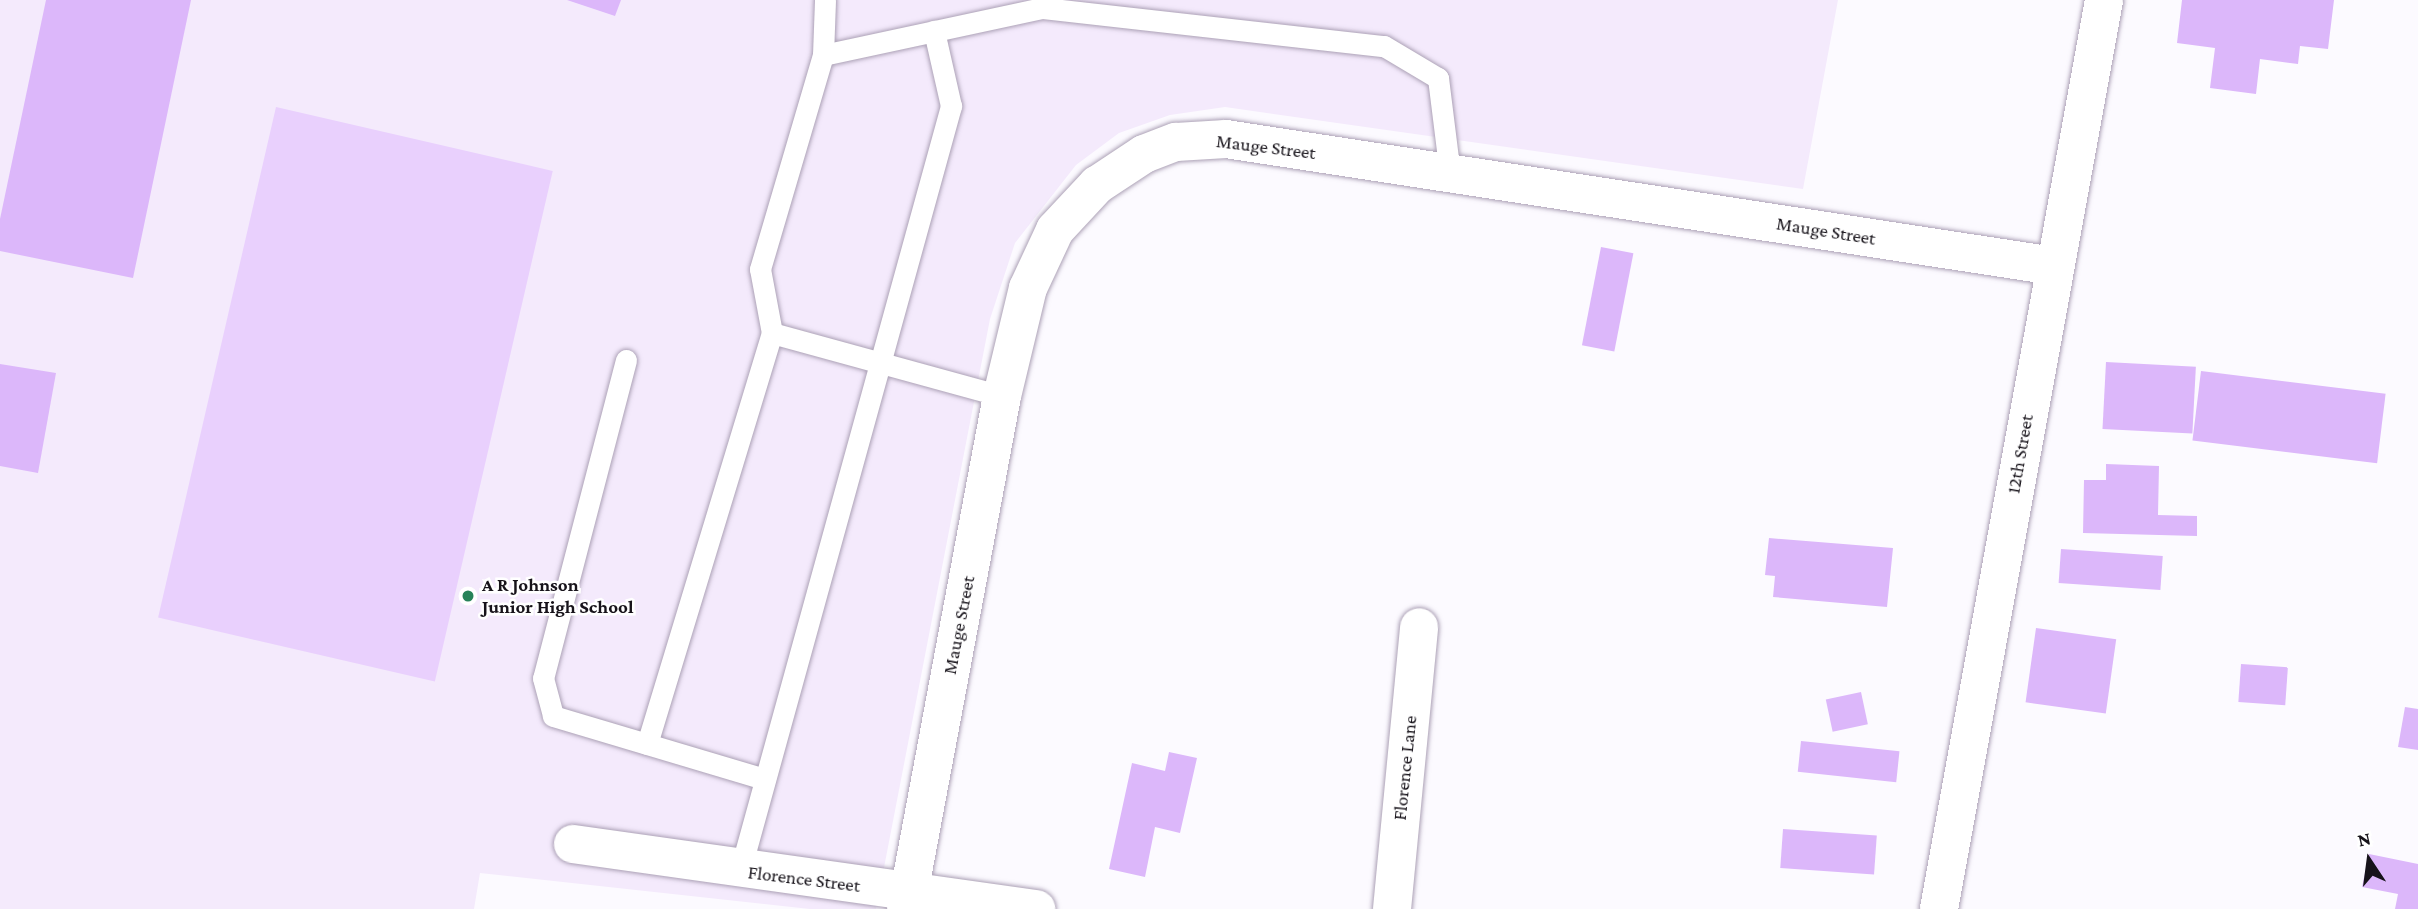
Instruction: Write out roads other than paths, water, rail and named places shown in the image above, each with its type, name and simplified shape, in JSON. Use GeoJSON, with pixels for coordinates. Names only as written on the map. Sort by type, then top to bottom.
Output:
{"type":"FeatureCollection","features":[{"type":"Feature","properties":{"kind":"street","name":"12th Street"},"geometry":{"type":"LineString","coordinates":[[1939,909],[2104,0]]}},
{"type":"Feature","properties":{"kind":"street","name":"Mauge Street"},"geometry":{"type":"LineString","coordinates":[[907,901],[1002,396],[1028,288],[1055,230],[1097,185],[1160,146],[1226,139],[2054,266]]}},
{"type":"Feature","properties":{"kind":"street","name":"Florence Lane"},"geometry":{"type":"LineString","coordinates":[[1392,909],[1419,627]]}},
{"type":"Feature","properties":{"kind":"street","name":"Florence Street"},"geometry":{"type":"LineString","coordinates":[[573,844],[907,901],[1036,909]]}},
{"type":"Feature","properties":{"kind":"lane"},"geometry":{"type":"LineString","coordinates":[[647,744],[772,333],[760,269],[823,55],[825,0]]}},
{"type":"Feature","properties":{"kind":"lane"},"geometry":{"type":"LineString","coordinates":[[823,55],[1043,8],[1384,46],[1438,78],[1450,174]]}},
{"type":"Feature","properties":{"kind":"lane"},"geometry":{"type":"LineString","coordinates":[[740,871],[951,106],[934,31]]}},
{"type":"Feature","properties":{"kind":"lane"},"geometry":{"type":"LineString","coordinates":[[772,333],[1002,396]]}},
{"type":"Feature","properties":{"kind":"lane"},"geometry":{"type":"LineString","coordinates":[[626,360],[543,678],[553,716],[765,779]]}},
{"type":"Feature","properties":{"kind":"place","name":"A R Johnson Junior High School"},"geometry":{"type":"Point","coordinates":[468,596]}}]}
